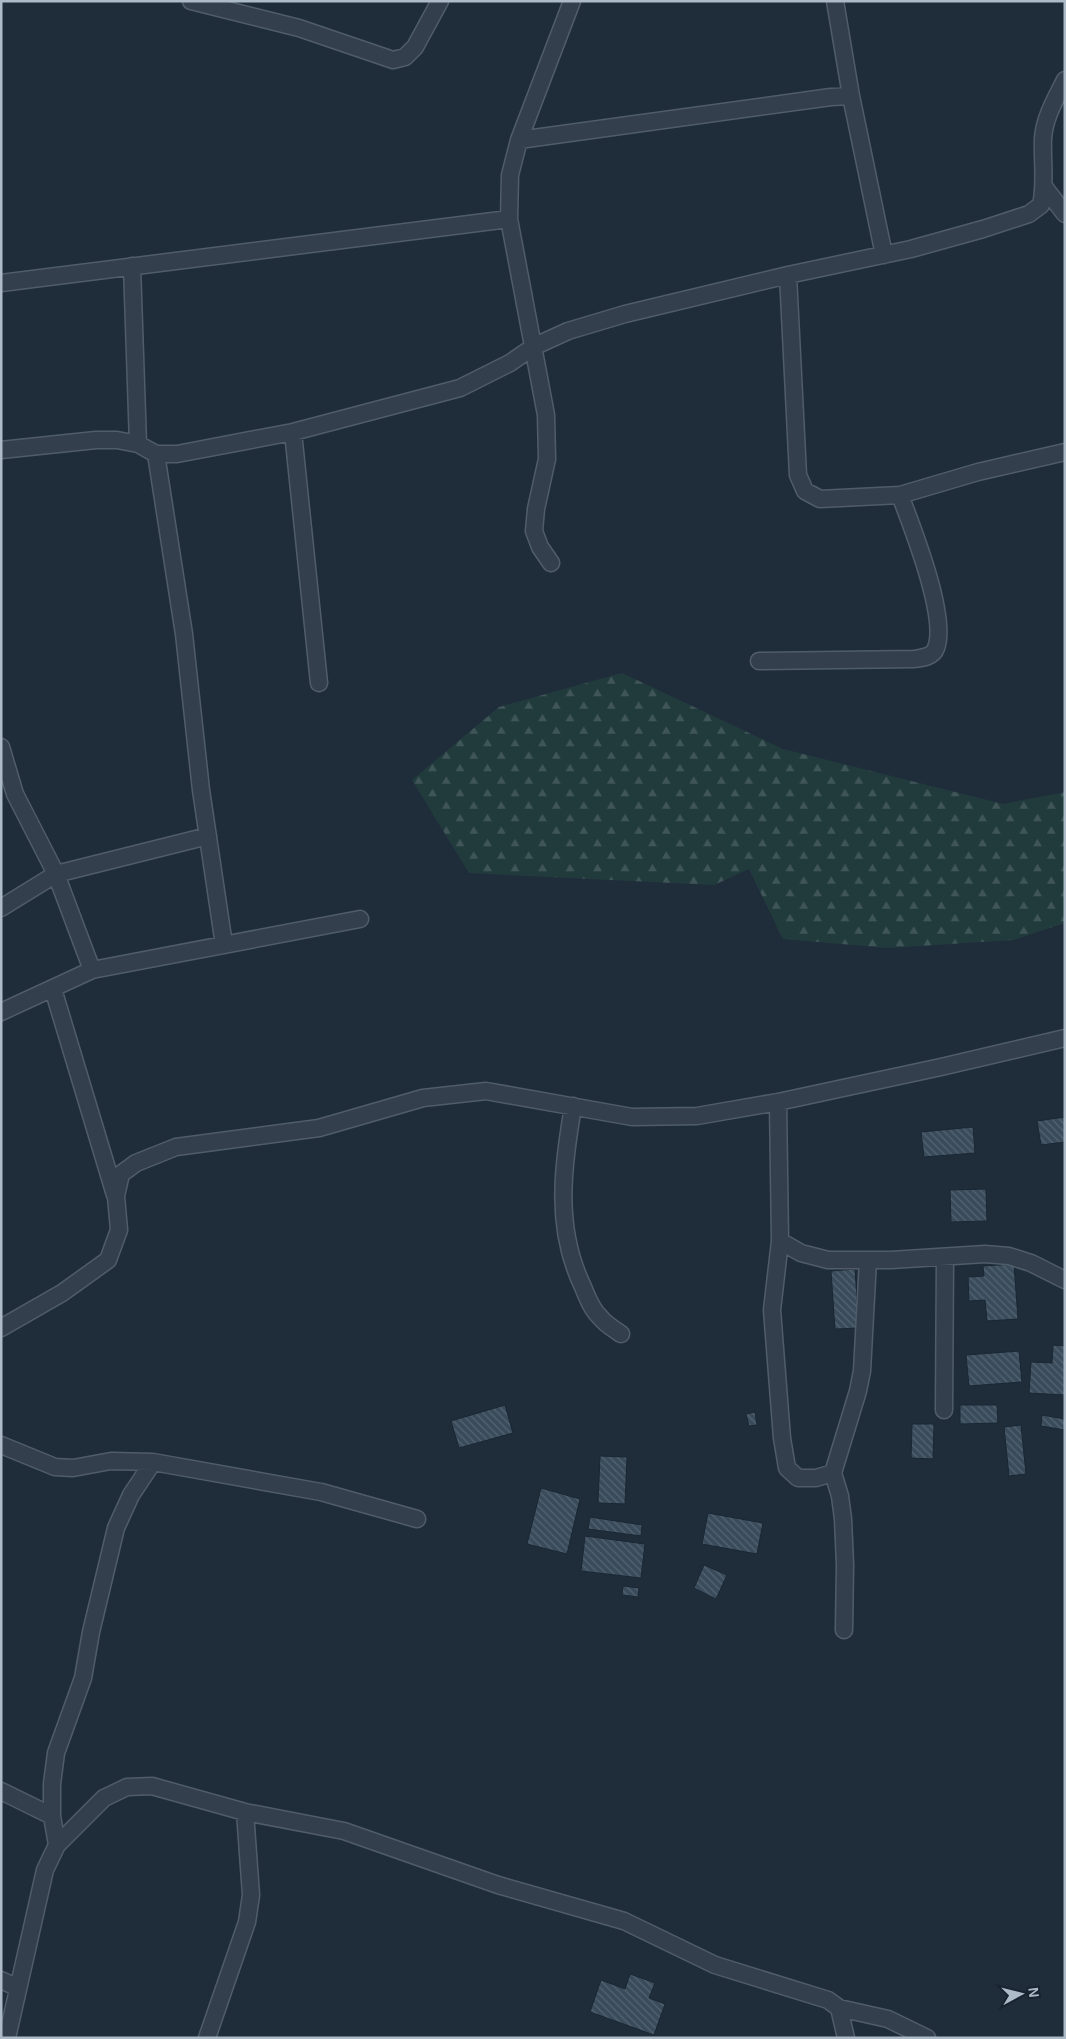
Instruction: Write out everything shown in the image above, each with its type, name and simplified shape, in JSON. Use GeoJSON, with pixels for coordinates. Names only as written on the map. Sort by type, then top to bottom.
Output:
{"type":"FeatureCollection","features":[{"type":"Feature","properties":{"kind":"street"},"geometry":{"type":"LineString","coordinates":[[192,1],[299,28],[393,60],[405,57],[415,48],[440,1]]}},
{"type":"Feature","properties":{"kind":"street"},"geometry":{"type":"LineString","coordinates":[[550,564],[540,547],[534,531],[536,509],[547,459],[546,415],[509,219],[510,175],[519,140],[572,1]]}},
{"type":"Feature","properties":{"kind":"street"},"geometry":{"type":"LineString","coordinates":[[835,1],[851,96],[884,255]]}},
{"type":"Feature","properties":{"kind":"street"},"geometry":{"type":"LineString","coordinates":[[1,450],[96,440],[118,440],[138,444],[156,454],[177,454],[293,432],[460,388],[510,363],[533,347],[568,331],[624,314],[788,275],[884,255],[983,229],[1029,214],[1041,205],[1045,188],[1043,136],[1052,107],[1065,80]]}},
{"type":"Feature","properties":{"kind":"street"},"geometry":{"type":"LineString","coordinates":[[519,140],[830,97],[851,96]]}},
{"type":"Feature","properties":{"kind":"street"},"geometry":{"type":"LineString","coordinates":[[1045,188],[1065,214]]}},
{"type":"Feature","properties":{"kind":"street"},"geometry":{"type":"LineString","coordinates":[[1,283],[509,219]]}},
{"type":"Feature","properties":{"kind":"street"},"geometry":{"type":"LineString","coordinates":[[132,266],[138,444]]}},
{"type":"Feature","properties":{"kind":"street"},"geometry":{"type":"LineString","coordinates":[[788,275],[798,474],[805,491],[820,499],[900,495],[978,472],[1065,452]]}},
{"type":"Feature","properties":{"kind":"street"},"geometry":{"type":"LineString","coordinates":[[293,432],[319,683]]}},
{"type":"Feature","properties":{"kind":"street"},"geometry":{"type":"LineString","coordinates":[[156,454],[184,634],[208,836],[224,944]]}},
{"type":"Feature","properties":{"kind":"street"},"geometry":{"type":"LineString","coordinates":[[759,661],[914,659],[928,657],[936,649],[938,637],[937,615],[926,568],[900,495]]}},
{"type":"Feature","properties":{"kind":"street"},"geometry":{"type":"LineString","coordinates":[[1,747],[16,794],[56,874],[92,970]]}},
{"type":"Feature","properties":{"kind":"street"},"geometry":{"type":"LineString","coordinates":[[1,908],[56,874],[208,836]]}},
{"type":"Feature","properties":{"kind":"street"},"geometry":{"type":"LineString","coordinates":[[1,1012],[92,970],[360,919]]}},
{"type":"Feature","properties":{"kind":"street"},"geometry":{"type":"LineString","coordinates":[[1,1328],[62,1293],[108,1260],[119,1230],[116,1196],[53,989]]}},
{"type":"Feature","properties":{"kind":"street"},"geometry":{"type":"LineString","coordinates":[[116,1196],[121,1174],[136,1163],[176,1147],[319,1128],[423,1098],[486,1091],[632,1117],[697,1116],[778,1102],[1065,1038]]}},
{"type":"Feature","properties":{"kind":"street"},"geometry":{"type":"LineString","coordinates":[[778,1102],[780,1241],[772,1310],[782,1438],[787,1468],[798,1478],[816,1478],[833,1473]]}},
{"type":"Feature","properties":{"kind":"street"},"geometry":{"type":"LineString","coordinates":[[573,1106],[565,1159],[565,1236],[572,1266],[599,1317],[621,1334]]}},
{"type":"Feature","properties":{"kind":"street"},"geometry":{"type":"LineString","coordinates":[[780,1241],[801,1252],[828,1260],[868,1260],[985,1254],[1009,1256],[1031,1263],[1065,1280]]}},
{"type":"Feature","properties":{"kind":"street"},"geometry":{"type":"LineString","coordinates":[[944,1410],[945,1257]]}},
{"type":"Feature","properties":{"kind":"street"},"geometry":{"type":"LineString","coordinates":[[844,1630],[845,1565],[842,1519],[840,1496],[833,1473],[858,1391],[862,1370],[868,1260]]}},
{"type":"Feature","properties":{"kind":"street"},"geometry":{"type":"LineString","coordinates":[[1,1445],[55,1467],[73,1468],[111,1461],[153,1462],[321,1492],[417,1519]]}},
{"type":"Feature","properties":{"kind":"street"},"geometry":{"type":"LineString","coordinates":[[57,1845],[52,1816],[52,1784],[56,1753],[83,1678],[116,1528],[131,1495],[153,1462]]}},
{"type":"Feature","properties":{"kind":"street"},"geometry":{"type":"LineString","coordinates":[[7,2038],[45,1870],[57,1845],[104,1798],[127,1787],[152,1786],[245,1812],[344,1832],[498,1885],[624,1921],[715,1965],[828,2000],[839,2008],[888,2019],[926,2038]]}},
{"type":"Feature","properties":{"kind":"street"},"geometry":{"type":"LineString","coordinates":[[1,1791],[52,1816]]}},
{"type":"Feature","properties":{"kind":"street"},"geometry":{"type":"LineString","coordinates":[[207,2038],[247,1922],[251,1895],[245,1812]]}},
{"type":"Feature","properties":{"kind":"street"},"geometry":{"type":"LineString","coordinates":[[1,1980],[18,1988]]}},
{"type":"Feature","properties":{"kind":"street"},"geometry":{"type":"LineString","coordinates":[[839,2008],[846,2038]]}},
{"type":"Feature","properties":{"kind":"green space"},"geometry":{"type":"Polygon","coordinates":[[[622,673],[783,749],[1003,804],[1065,792],[1065,923],[1013,940],[888,948],[783,939],[749,869],[714,885],[469,873],[412,780],[499,707],[622,673]]]}},
{"type":"Feature","properties":{"kind":"building"},"geometry":{"type":"Polygon","coordinates":[[[1065,1117],[1065,1142],[1041,1145],[1037,1121],[1065,1117]]]}},
{"type":"Feature","properties":{"kind":"building"},"geometry":{"type":"Polygon","coordinates":[[[973,1127],[975,1153],[924,1157],[921,1132],[973,1127]]]}},
{"type":"Feature","properties":{"kind":"building"},"geometry":{"type":"Polygon","coordinates":[[[986,1189],[987,1221],[951,1222],[950,1190],[986,1189]]]}},
{"type":"Feature","properties":{"kind":"building"},"geometry":{"type":"Polygon","coordinates":[[[1014,1264],[1018,1319],[987,1321],[985,1300],[969,1301],[968,1277],[984,1276],[983,1266],[1014,1264]]]}},
{"type":"Feature","properties":{"kind":"building"},"geometry":{"type":"Polygon","coordinates":[[[855,1269],[859,1328],[835,1329],[831,1271],[855,1269]]]}},
{"type":"Feature","properties":{"kind":"building"},"geometry":{"type":"Polygon","coordinates":[[[1053,1345],[1065,1346],[1065,1395],[1029,1393],[1031,1362],[1052,1363],[1053,1345]]]}},
{"type":"Feature","properties":{"kind":"building"},"geometry":{"type":"Polygon","coordinates":[[[1019,1351],[1022,1382],[969,1386],[966,1355],[1019,1351]]]}},
{"type":"Feature","properties":{"kind":"building"},"geometry":{"type":"Polygon","coordinates":[[[505,1405],[513,1433],[459,1448],[451,1421],[505,1405]]]}},
{"type":"Feature","properties":{"kind":"building"},"geometry":{"type":"Polygon","coordinates":[[[960,1405],[997,1405],[998,1423],[960,1424],[960,1405]]]}},
{"type":"Feature","properties":{"kind":"building"},"geometry":{"type":"Polygon","coordinates":[[[755,1412],[757,1425],[749,1426],[746,1414],[755,1412]]]}},
{"type":"Feature","properties":{"kind":"building"},"geometry":{"type":"Polygon","coordinates":[[[1042,1415],[1065,1419],[1065,1430],[1041,1426],[1042,1415]]]}},
{"type":"Feature","properties":{"kind":"building"},"geometry":{"type":"Polygon","coordinates":[[[912,1424],[934,1424],[933,1459],[911,1458],[912,1424]]]}},
{"type":"Feature","properties":{"kind":"building"},"geometry":{"type":"Polygon","coordinates":[[[1021,1425],[1026,1474],[1009,1476],[1004,1427],[1021,1425]]]}},
{"type":"Feature","properties":{"kind":"building"},"geometry":{"type":"Polygon","coordinates":[[[600,1456],[627,1457],[625,1504],[598,1503],[600,1456]]]}},
{"type":"Feature","properties":{"kind":"building"},"geometry":{"type":"Polygon","coordinates":[[[541,1488],[580,1499],[567,1554],[527,1544],[541,1488]]]}},
{"type":"Feature","properties":{"kind":"building"},"geometry":{"type":"Polygon","coordinates":[[[708,1513],[763,1523],[757,1554],[702,1544],[708,1513]]]}},
{"type":"Feature","properties":{"kind":"building"},"geometry":{"type":"Polygon","coordinates":[[[590,1517],[642,1525],[641,1536],[588,1529],[590,1517]]]}},
{"type":"Feature","properties":{"kind":"building"},"geometry":{"type":"Polygon","coordinates":[[[585,1536],[645,1544],[641,1578],[581,1571],[585,1536]]]}},
{"type":"Feature","properties":{"kind":"building"},"geometry":{"type":"Polygon","coordinates":[[[704,1565],[727,1575],[716,1599],[694,1588],[704,1565]]]}},
{"type":"Feature","properties":{"kind":"building"},"geometry":{"type":"Polygon","coordinates":[[[623,1586],[639,1588],[638,1597],[622,1595],[623,1586]]]}},
{"type":"Feature","properties":{"kind":"building"},"geometry":{"type":"Polygon","coordinates":[[[630,1974],[655,1983],[649,1998],[665,2004],[654,2035],[590,2012],[601,1980],[625,1989],[630,1974]]]}}]}
